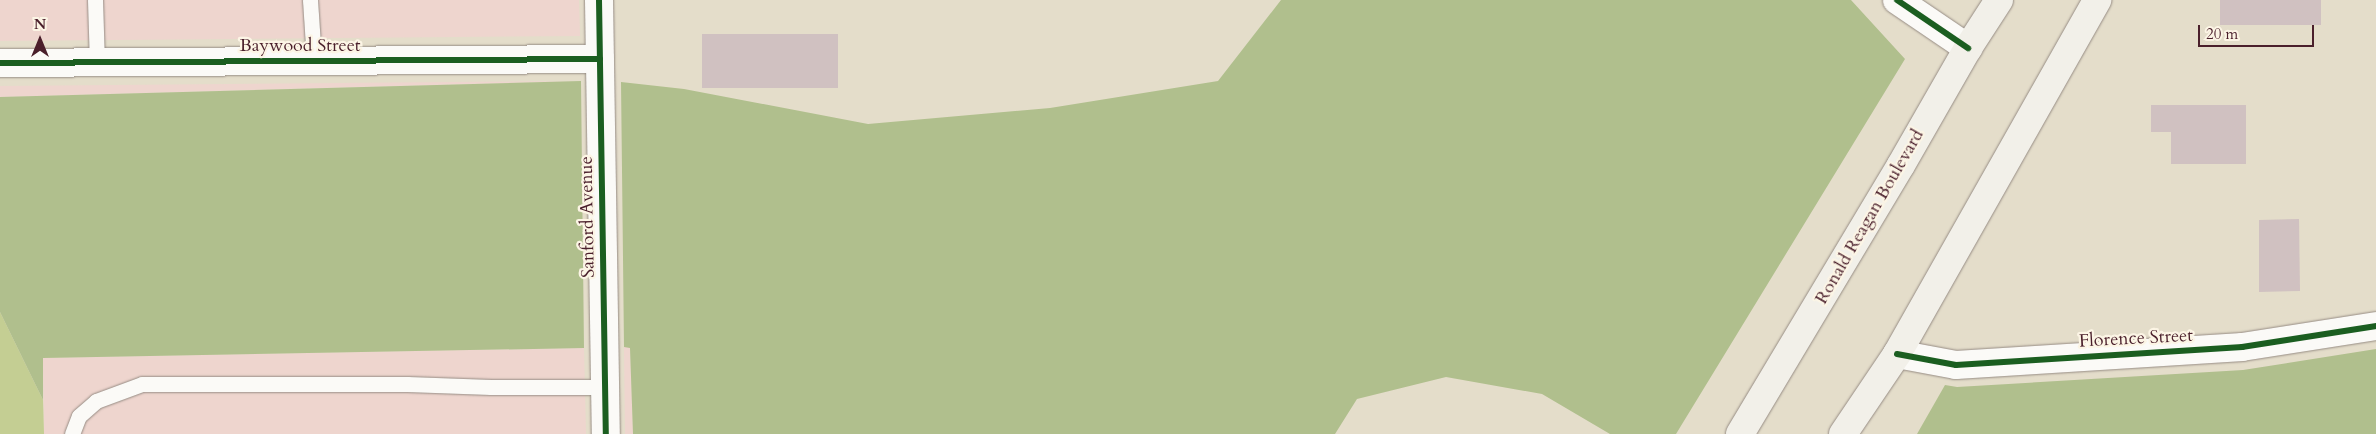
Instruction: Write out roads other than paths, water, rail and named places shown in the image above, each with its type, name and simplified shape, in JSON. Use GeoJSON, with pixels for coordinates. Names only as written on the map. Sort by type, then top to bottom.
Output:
{"type":"FeatureCollection","features":[{"type":"Feature","properties":{"kind":"main road","name":"Ronald Reagan Boulevard"},"geometry":{"type":"LineString","coordinates":[[1740,434],[1901,165],[1968,48],[1999,0]]}},
{"type":"Feature","properties":{"kind":"main road"},"geometry":{"type":"LineString","coordinates":[[1842,434],[1897,354],[2097,0]]}},
{"type":"Feature","properties":{"kind":"street","name":"Sanford Avenue"},"geometry":{"type":"LineString","coordinates":[[599,0],[606,434]]}},
{"type":"Feature","properties":{"kind":"street"},"geometry":{"type":"LineString","coordinates":[[1897,0],[1968,48]]}},
{"type":"Feature","properties":{"kind":"street","name":"Baywood Street"},"geometry":{"type":"LineString","coordinates":[[0,64],[600,59]]}},
{"type":"Feature","properties":{"kind":"street","name":"Florence Street"},"geometry":{"type":"LineString","coordinates":[[1897,354],[1956,365],[2242,347],[2376,326]]}},
{"type":"Feature","properties":{"kind":"lane"},"geometry":{"type":"LineString","coordinates":[[95,0],[96,63]]}},
{"type":"Feature","properties":{"kind":"lane"},"geometry":{"type":"LineString","coordinates":[[310,0],[314,61]]}},
{"type":"Feature","properties":{"kind":"lane"},"geometry":{"type":"LineString","coordinates":[[72,434],[79,416],[96,401],[142,384],[407,384],[491,387],[605,387]]}}]}
